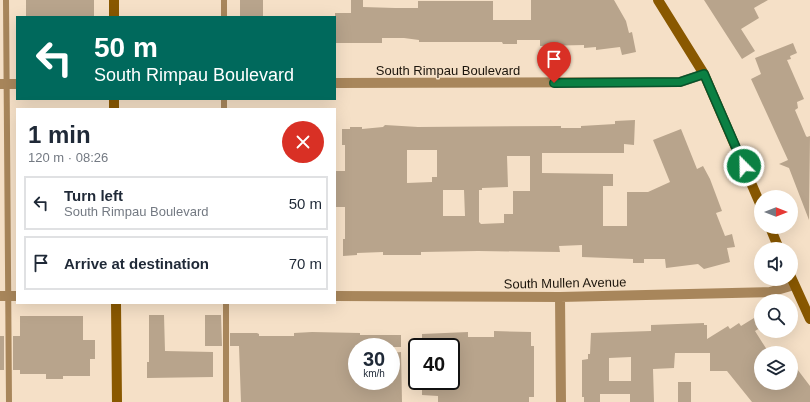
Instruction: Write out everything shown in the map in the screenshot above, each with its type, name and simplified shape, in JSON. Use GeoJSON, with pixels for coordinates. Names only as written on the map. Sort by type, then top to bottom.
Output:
{"type":"FeatureCollection","features":[{"type":"Feature","properties":{"kind":"street"},"geometry":{"type":"LineString","coordinates":[[114,0],[114,16]]}},
{"type":"Feature","properties":{"kind":"street"},"geometry":{"type":"LineString","coordinates":[[658,0],[704,74],[754,190]]}},
{"type":"Feature","properties":{"kind":"street","name":"South Rimpau Boulevard"},"geometry":{"type":"LineString","coordinates":[[336,83],[680,82],[704,74]]}},
{"type":"Feature","properties":{"kind":"street","name":"South Mullen Avenue"},"geometry":{"type":"LineString","coordinates":[[336,296],[560,297],[770,292],[783,286]]}},
{"type":"Feature","properties":{"kind":"street"},"geometry":{"type":"LineString","coordinates":[[795,286],[810,319]]}},
{"type":"Feature","properties":{"kind":"street"},"geometry":{"type":"LineString","coordinates":[[560,297],[561,402]]}},
{"type":"Feature","properties":{"kind":"street"},"geometry":{"type":"LineString","coordinates":[[116,304],[117,402]]}},
{"type":"Feature","properties":{"kind":"lane"},"geometry":{"type":"LineString","coordinates":[[6,0],[8,84],[9,402]]}},
{"type":"Feature","properties":{"kind":"lane"},"geometry":{"type":"LineString","coordinates":[[224,0],[224,16]]}},
{"type":"Feature","properties":{"kind":"lane"},"geometry":{"type":"LineString","coordinates":[[226,304],[226,402]]}},
{"type":"Feature","properties":{"kind":"building"},"geometry":{"type":"Polygon","coordinates":[[[26,0],[94,0],[94,16],[26,16],[26,0]]]}},
{"type":"Feature","properties":{"kind":"building"},"geometry":{"type":"Polygon","coordinates":[[[240,0],[263,0],[263,16],[240,16],[240,0]]]}},
{"type":"Feature","properties":{"kind":"building"},"geometry":{"type":"Polygon","coordinates":[[[351,0],[363,0],[363,7],[395,8],[418,8],[418,1],[493,1],[493,20],[531,20],[531,0],[614,0],[626,21],[629,33],[632,32],[636,52],[622,55],[620,47],[596,50],[596,47],[584,48],[584,45],[540,46],[540,40],[517,40],[517,44],[503,44],[502,42],[419,42],[419,40],[404,38],[382,38],[382,43],[336,43],[335,13],[351,13],[351,0]]]}},
{"type":"Feature","properties":{"kind":"building"},"geometry":{"type":"Polygon","coordinates":[[[704,0],[768,0],[754,8],[759,18],[741,29],[755,51],[742,59],[704,0]]]}},
{"type":"Feature","properties":{"kind":"building"},"geometry":{"type":"Polygon","coordinates":[[[793,43],[797,53],[790,56],[791,59],[787,60],[804,99],[797,102],[798,108],[795,110],[806,136],[810,136],[809,220],[789,168],[779,164],[788,160],[751,79],[761,74],[755,58],[793,43]]]}},
{"type":"Feature","properties":{"kind":"building"},"geometry":{"type":"Polygon","coordinates":[[[635,120],[634,145],[624,144],[624,153],[542,153],[542,173],[613,174],[613,186],[603,186],[603,226],[627,226],[627,192],[648,192],[670,182],[653,140],[681,129],[697,169],[703,166],[710,179],[722,211],[716,213],[725,236],[732,234],[735,247],[727,248],[730,262],[704,269],[698,264],[666,268],[665,259],[644,259],[644,263],[633,263],[633,259],[582,257],[582,245],[559,246],[560,252],[478,251],[421,252],[421,255],[383,255],[383,252],[357,253],[357,255],[343,256],[343,239],[345,239],[345,207],[336,207],[336,171],[345,171],[345,145],[342,145],[342,129],[362,127],[362,129],[383,127],[385,125],[418,127],[561,126],[561,128],[581,128],[581,126],[615,124],[615,121],[635,120]],[[407,150],[407,183],[432,182],[432,177],[437,177],[437,150],[407,150]],[[507,156],[508,187],[482,188],[482,190],[479,190],[479,222],[481,224],[504,223],[504,214],[513,214],[513,191],[530,191],[530,156],[507,156]],[[443,190],[443,216],[465,216],[464,190],[443,190]]]}},
{"type":"Feature","properties":{"kind":"building"},"geometry":{"type":"Polygon","coordinates":[[[149,315],[164,315],[165,351],[213,352],[213,377],[147,378],[147,362],[149,362],[149,315]]]}},
{"type":"Feature","properties":{"kind":"building"},"geometry":{"type":"Polygon","coordinates":[[[205,315],[221,315],[222,346],[205,346],[205,315]]]}},
{"type":"Feature","properties":{"kind":"building"},"geometry":{"type":"Polygon","coordinates":[[[20,316],[83,316],[83,340],[95,340],[95,359],[90,359],[90,376],[63,376],[63,379],[46,379],[46,374],[20,374],[20,370],[13,370],[13,336],[20,336],[20,316]]]}},
{"type":"Feature","properties":{"kind":"building"},"geometry":{"type":"Polygon","coordinates":[[[754,318],[754,338],[759,338],[765,346],[754,346],[754,390],[798,390],[798,370],[810,386],[810,402],[752,402],[727,371],[710,371],[710,353],[675,353],[674,368],[653,369],[654,402],[630,402],[630,394],[600,394],[600,402],[584,402],[584,397],[582,397],[582,360],[588,359],[588,354],[590,354],[591,333],[651,331],[651,325],[704,323],[704,325],[707,325],[707,339],[728,326],[730,329],[739,323],[741,326],[754,318]],[[631,357],[609,358],[609,381],[631,381],[631,357]]]}},
{"type":"Feature","properties":{"kind":"building"},"geometry":{"type":"Polygon","coordinates":[[[494,331],[531,332],[531,346],[534,346],[534,397],[529,397],[529,402],[438,402],[438,396],[422,395],[422,390],[460,390],[460,338],[422,338],[422,334],[468,332],[468,337],[494,337],[494,331]]]}},
{"type":"Feature","properties":{"kind":"building"},"geometry":{"type":"Polygon","coordinates":[[[312,332],[360,333],[360,335],[401,335],[401,347],[400,338],[348,338],[348,390],[400,390],[401,352],[402,402],[241,402],[239,346],[230,346],[230,333],[257,333],[259,336],[294,336],[294,333],[312,332]]]}},
{"type":"Feature","properties":{"kind":"building"},"geometry":{"type":"Polygon","coordinates":[[[0,336],[4,336],[4,370],[0,370],[0,336]]]}},
{"type":"Feature","properties":{"kind":"building"},"geometry":{"type":"Polygon","coordinates":[[[678,382],[691,382],[691,402],[678,402],[678,382]]]}},
{"type":"Feature","properties":{"kind":"route"},"geometry":{"type":"LineString","coordinates":[[554,83],[680,82],[691,80],[704,74],[744,166]]}}]}
